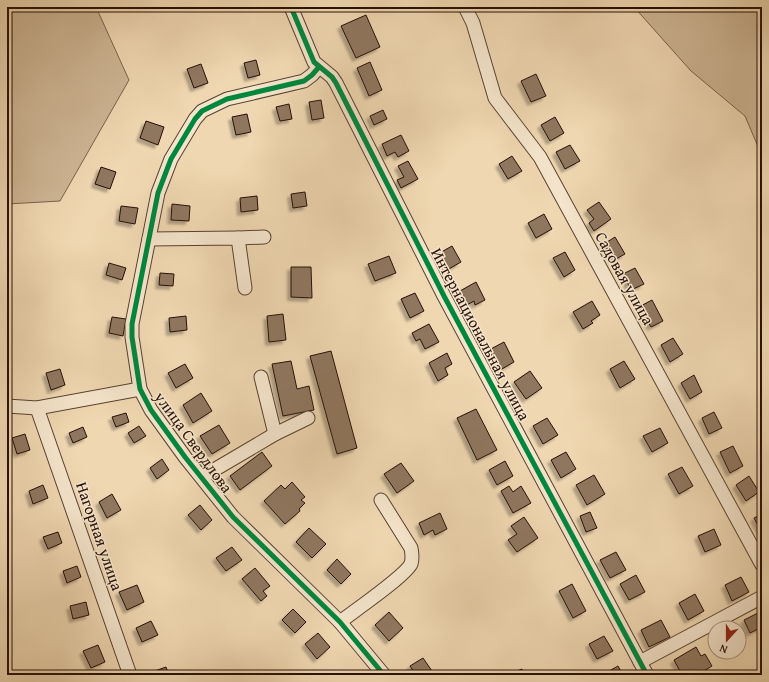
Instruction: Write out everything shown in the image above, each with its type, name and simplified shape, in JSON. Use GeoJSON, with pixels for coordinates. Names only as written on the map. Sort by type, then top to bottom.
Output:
{"type":"FeatureCollection","features":[{"type":"Feature","properties":{"kind":"street","name":"Интернациональная улица"},"geometry":{"type":"LineString","coordinates":[[291,7],[311,57],[319,67],[332,77],[336,83],[444,296],[647,675]]}},
{"type":"Feature","properties":{"kind":"street","name":"Садовая улица"},"geometry":{"type":"LineString","coordinates":[[465,7],[473,24],[496,98],[540,157],[762,565]]}},
{"type":"Feature","properties":{"kind":"street","name":"улица Свердлова"},"geometry":{"type":"LineString","coordinates":[[319,67],[304,81],[227,99],[202,112],[195,119],[171,159],[158,193],[132,324],[132,337],[140,389],[151,410],[185,457],[233,516],[309,593],[340,622],[384,675]]}},
{"type":"Feature","properties":{"kind":"street"},"geometry":{"type":"LineString","coordinates":[[149,239],[264,237]]}},
{"type":"Feature","properties":{"kind":"street"},"geometry":{"type":"LineString","coordinates":[[238,238],[245,288]]}},
{"type":"Feature","properties":{"kind":"street"},"geometry":{"type":"LineString","coordinates":[[261,377],[275,434]]}},
{"type":"Feature","properties":{"kind":"street"},"geometry":{"type":"LineString","coordinates":[[7,406],[37,408],[140,389]]}},
{"type":"Feature","properties":{"kind":"street","name":"Нагорная улица"},"geometry":{"type":"LineString","coordinates":[[37,408],[130,675]]}},
{"type":"Feature","properties":{"kind":"street"},"geometry":{"type":"LineString","coordinates":[[202,477],[275,434],[308,418]]}},
{"type":"Feature","properties":{"kind":"street"},"geometry":{"type":"LineString","coordinates":[[340,622],[400,576],[410,565],[413,556],[411,548],[381,500]]}},
{"type":"Feature","properties":{"kind":"street"},"geometry":{"type":"LineString","coordinates":[[640,662],[762,597]]}},
{"type":"Feature","properties":{"kind":"shaded area"},"geometry":{"type":"Polygon","coordinates":[[[7,7],[96,7],[129,80],[60,201],[7,204],[7,7]]]}},
{"type":"Feature","properties":{"kind":"shaded area"},"geometry":{"type":"Polygon","coordinates":[[[634,7],[762,7],[762,156],[745,116],[691,71],[634,7]]]}},
{"type":"Feature","properties":{"kind":"building"},"geometry":{"type":"Polygon","coordinates":[[[366,15],[380,47],[356,58],[341,26],[366,15]]]}},
{"type":"Feature","properties":{"kind":"building"},"geometry":{"type":"Polygon","coordinates":[[[256,60],[260,75],[248,78],[244,63],[256,60]]]}},
{"type":"Feature","properties":{"kind":"building"},"geometry":{"type":"Polygon","coordinates":[[[370,62],[382,90],[369,96],[357,68],[370,62]]]}},
{"type":"Feature","properties":{"kind":"building"},"geometry":{"type":"Polygon","coordinates":[[[201,64],[208,83],[194,88],[187,69],[201,64]]]}},
{"type":"Feature","properties":{"kind":"building"},"geometry":{"type":"Polygon","coordinates":[[[536,74],[546,96],[531,102],[521,81],[536,74]]]}},
{"type":"Feature","properties":{"kind":"building"},"geometry":{"type":"Polygon","coordinates":[[[321,100],[324,118],[312,120],[309,102],[321,100]]]}},
{"type":"Feature","properties":{"kind":"building"},"geometry":{"type":"Polygon","coordinates":[[[289,104],[292,119],[280,121],[276,107],[289,104]]]}},
{"type":"Feature","properties":{"kind":"building"},"geometry":{"type":"Polygon","coordinates":[[[383,110],[387,119],[374,125],[370,116],[383,110]]]}},
{"type":"Feature","properties":{"kind":"building"},"geometry":{"type":"Polygon","coordinates":[[[247,114],[251,132],[236,135],[232,117],[247,114]]]}},
{"type":"Feature","properties":{"kind":"building"},"geometry":{"type":"Polygon","coordinates":[[[555,117],[564,133],[550,141],[541,125],[555,117]]]}},
{"type":"Feature","properties":{"kind":"building"},"geometry":{"type":"Polygon","coordinates":[[[146,121],[164,127],[158,145],[140,138],[146,121]]]}},
{"type":"Feature","properties":{"kind":"building"},"geometry":{"type":"Polygon","coordinates":[[[401,135],[409,151],[398,157],[395,152],[387,156],[382,144],[401,135]]]}},
{"type":"Feature","properties":{"kind":"building"},"geometry":{"type":"Polygon","coordinates":[[[570,145],[580,161],[565,169],[556,152],[570,145]]]}},
{"type":"Feature","properties":{"kind":"building"},"geometry":{"type":"Polygon","coordinates":[[[512,156],[522,171],[508,179],[499,164],[512,156]]]}},
{"type":"Feature","properties":{"kind":"building"},"geometry":{"type":"Polygon","coordinates":[[[408,161],[418,179],[401,188],[397,180],[404,177],[398,166],[408,161]]]}},
{"type":"Feature","properties":{"kind":"building"},"geometry":{"type":"Polygon","coordinates":[[[101,167],[116,172],[110,189],[95,184],[101,167]]]}},
{"type":"Feature","properties":{"kind":"building"},"geometry":{"type":"Polygon","coordinates":[[[305,192],[307,206],[293,208],[291,194],[305,192]]]}},
{"type":"Feature","properties":{"kind":"building"},"geometry":{"type":"Polygon","coordinates":[[[257,196],[258,210],[241,212],[240,198],[257,196]]]}},
{"type":"Feature","properties":{"kind":"building"},"geometry":{"type":"Polygon","coordinates":[[[599,202],[611,219],[594,231],[589,223],[594,219],[587,210],[599,202]]]}},
{"type":"Feature","properties":{"kind":"building"},"geometry":{"type":"Polygon","coordinates":[[[172,204],[190,206],[189,221],[171,220],[172,204]]]}},
{"type":"Feature","properties":{"kind":"building"},"geometry":{"type":"Polygon","coordinates":[[[121,206],[138,208],[135,224],[119,221],[121,206]]]}},
{"type":"Feature","properties":{"kind":"building"},"geometry":{"type":"Polygon","coordinates":[[[544,214],[552,229],[536,238],[528,223],[544,214]]]}},
{"type":"Feature","properties":{"kind":"building"},"geometry":{"type":"Polygon","coordinates":[[[615,237],[625,254],[614,260],[604,244],[615,237]]]}},
{"type":"Feature","properties":{"kind":"building"},"geometry":{"type":"Polygon","coordinates":[[[452,246],[461,262],[447,270],[438,254],[452,246]]]}},
{"type":"Feature","properties":{"kind":"building"},"geometry":{"type":"Polygon","coordinates":[[[565,252],[575,270],[564,277],[553,258],[565,252]]]}},
{"type":"Feature","properties":{"kind":"building"},"geometry":{"type":"Polygon","coordinates":[[[389,256],[396,273],[375,281],[368,264],[389,256]]]}},
{"type":"Feature","properties":{"kind":"building"},"geometry":{"type":"Polygon","coordinates":[[[109,263],[126,268],[122,280],[106,275],[109,263]]]}},
{"type":"Feature","properties":{"kind":"building"},"geometry":{"type":"Polygon","coordinates":[[[291,267],[311,267],[312,298],[291,297],[291,267]]]}},
{"type":"Feature","properties":{"kind":"building"},"geometry":{"type":"Polygon","coordinates":[[[635,268],[644,284],[631,290],[623,274],[635,268]]]}},
{"type":"Feature","properties":{"kind":"building"},"geometry":{"type":"Polygon","coordinates":[[[160,273],[174,274],[173,286],[159,285],[160,273]]]}},
{"type":"Feature","properties":{"kind":"building"},"geometry":{"type":"Polygon","coordinates":[[[476,282],[485,300],[475,305],[474,301],[467,305],[460,291],[476,282]]]}},
{"type":"Feature","properties":{"kind":"building"},"geometry":{"type":"Polygon","coordinates":[[[415,293],[424,311],[410,318],[401,299],[415,293]]]}},
{"type":"Feature","properties":{"kind":"building"},"geometry":{"type":"Polygon","coordinates":[[[652,300],[663,321],[651,327],[639,307],[652,300]]]}},
{"type":"Feature","properties":{"kind":"building"},"geometry":{"type":"Polygon","coordinates":[[[592,301],[600,315],[591,321],[593,323],[583,329],[573,312],[592,301]]]}},
{"type":"Feature","properties":{"kind":"building"},"geometry":{"type":"Polygon","coordinates":[[[283,314],[286,340],[269,342],[267,316],[283,314]]]}},
{"type":"Feature","properties":{"kind":"building"},"geometry":{"type":"Polygon","coordinates":[[[186,316],[187,330],[170,332],[169,318],[186,316]]]}},
{"type":"Feature","properties":{"kind":"building"},"geometry":{"type":"Polygon","coordinates":[[[112,317],[126,319],[123,336],[109,333],[112,317]]]}},
{"type":"Feature","properties":{"kind":"building"},"geometry":{"type":"Polygon","coordinates":[[[429,324],[439,342],[425,349],[420,339],[416,341],[412,333],[429,324]]]}},
{"type":"Feature","properties":{"kind":"building"},"geometry":{"type":"Polygon","coordinates":[[[673,338],[683,354],[670,362],[661,345],[673,338]]]}},
{"type":"Feature","properties":{"kind":"building"},"geometry":{"type":"Polygon","coordinates":[[[504,342],[514,362],[500,370],[489,350],[504,342]]]}},
{"type":"Feature","properties":{"kind":"building"},"geometry":{"type":"Polygon","coordinates":[[[331,351],[357,448],[337,454],[310,356],[331,351]]]}},
{"type":"Feature","properties":{"kind":"building"},"geometry":{"type":"Polygon","coordinates":[[[447,353],[452,364],[445,368],[448,375],[438,381],[429,363],[447,353]]]}},
{"type":"Feature","properties":{"kind":"building"},"geometry":{"type":"Polygon","coordinates":[[[291,361],[297,389],[309,386],[314,410],[283,416],[272,364],[291,361]]]}},
{"type":"Feature","properties":{"kind":"building"},"geometry":{"type":"Polygon","coordinates":[[[624,361],[635,379],[620,388],[610,369],[624,361]]]}},
{"type":"Feature","properties":{"kind":"building"},"geometry":{"type":"Polygon","coordinates":[[[185,364],[193,378],[176,388],[168,373],[185,364]]]}},
{"type":"Feature","properties":{"kind":"building"},"geometry":{"type":"Polygon","coordinates":[[[60,369],[65,385],[51,390],[46,373],[60,369]]]}},
{"type":"Feature","properties":{"kind":"building"},"geometry":{"type":"Polygon","coordinates":[[[530,371],[542,388],[526,399],[514,382],[530,371]]]}},
{"type":"Feature","properties":{"kind":"building"},"geometry":{"type":"Polygon","coordinates":[[[694,375],[702,392],[690,399],[681,383],[694,375]]]}},
{"type":"Feature","properties":{"kind":"building"},"geometry":{"type":"Polygon","coordinates":[[[201,393],[212,411],[193,423],[183,405],[201,393]]]}},
{"type":"Feature","properties":{"kind":"building"},"geometry":{"type":"Polygon","coordinates":[[[476,409],[497,450],[477,460],[457,418],[476,409]]]}},
{"type":"Feature","properties":{"kind":"building"},"geometry":{"type":"Polygon","coordinates":[[[714,412],[722,428],[709,434],[702,418],[714,412]]]}},
{"type":"Feature","properties":{"kind":"building"},"geometry":{"type":"Polygon","coordinates":[[[126,413],[129,422],[116,427],[112,417],[126,413]]]}},
{"type":"Feature","properties":{"kind":"building"},"geometry":{"type":"Polygon","coordinates":[[[547,418],[558,435],[543,444],[533,426],[547,418]]]}},
{"type":"Feature","properties":{"kind":"building"},"geometry":{"type":"Polygon","coordinates":[[[219,425],[230,443],[212,454],[200,436],[219,425]]]}},
{"type":"Feature","properties":{"kind":"building"},"geometry":{"type":"Polygon","coordinates":[[[139,426],[146,436],[134,443],[128,433],[139,426]]]}},
{"type":"Feature","properties":{"kind":"building"},"geometry":{"type":"Polygon","coordinates":[[[83,427],[87,437],[73,443],[69,433],[83,427]]]}},
{"type":"Feature","properties":{"kind":"building"},"geometry":{"type":"Polygon","coordinates":[[[660,428],[668,443],[652,452],[643,436],[660,428]]]}},
{"type":"Feature","properties":{"kind":"building"},"geometry":{"type":"Polygon","coordinates":[[[25,434],[30,450],[17,454],[12,438],[25,434]]]}},
{"type":"Feature","properties":{"kind":"building"},"geometry":{"type":"Polygon","coordinates":[[[733,446],[743,466],[730,473],[720,452],[733,446]]]}},
{"type":"Feature","properties":{"kind":"building"},"geometry":{"type":"Polygon","coordinates":[[[262,452],[272,466],[240,490],[230,476],[262,452]]]}},
{"type":"Feature","properties":{"kind":"building"},"geometry":{"type":"Polygon","coordinates":[[[566,452],[576,469],[561,478],[551,460],[566,452]]]}},
{"type":"Feature","properties":{"kind":"building"},"geometry":{"type":"Polygon","coordinates":[[[162,459],[169,470],[157,479],[150,468],[162,459]]]}},
{"type":"Feature","properties":{"kind":"building"},"geometry":{"type":"Polygon","coordinates":[[[505,461],[513,476],[497,485],[489,470],[505,461]]]}},
{"type":"Feature","properties":{"kind":"building"},"geometry":{"type":"Polygon","coordinates":[[[401,463],[414,481],[397,493],[384,474],[401,463]]]}},
{"type":"Feature","properties":{"kind":"building"},"geometry":{"type":"Polygon","coordinates":[[[682,467],[693,486],[679,494],[668,474],[682,467]]]}},
{"type":"Feature","properties":{"kind":"building"},"geometry":{"type":"Polygon","coordinates":[[[594,475],[605,494],[587,505],[576,485],[594,475]]]}},
{"type":"Feature","properties":{"kind":"building"},"geometry":{"type":"Polygon","coordinates":[[[749,476],[759,492],[746,501],[736,485],[749,476]]]}},
{"type":"Feature","properties":{"kind":"building"},"geometry":{"type":"Polygon","coordinates":[[[292,482],[305,497],[301,500],[305,503],[299,509],[300,511],[285,524],[264,501],[281,485],[285,489],[292,482]]]}},
{"type":"Feature","properties":{"kind":"building"},"geometry":{"type":"Polygon","coordinates":[[[43,485],[48,498],[33,504],[29,491],[43,485]]]}},
{"type":"Feature","properties":{"kind":"building"},"geometry":{"type":"Polygon","coordinates":[[[509,486],[513,492],[521,486],[531,503],[513,513],[501,491],[509,486]]]}},
{"type":"Feature","properties":{"kind":"building"},"geometry":{"type":"Polygon","coordinates":[[[112,494],[121,510],[107,518],[99,502],[112,494]]]}},
{"type":"Feature","properties":{"kind":"building"},"geometry":{"type":"Polygon","coordinates":[[[200,505],[212,520],[201,530],[188,515],[200,505]]]}},
{"type":"Feature","properties":{"kind":"building"},"geometry":{"type":"Polygon","coordinates":[[[590,512],[597,528],[586,532],[580,516],[590,512]]]}},
{"type":"Feature","properties":{"kind":"building"},"geometry":{"type":"Polygon","coordinates":[[[440,513],[447,529],[435,535],[433,530],[424,535],[419,523],[440,513]]]}},
{"type":"Feature","properties":{"kind":"building"},"geometry":{"type":"Polygon","coordinates":[[[762,514],[762,533],[754,518],[762,514]]]}},
{"type":"Feature","properties":{"kind":"building"},"geometry":{"type":"Polygon","coordinates":[[[524,517],[538,538],[517,552],[508,540],[517,534],[511,526],[524,517]]]}},
{"type":"Feature","properties":{"kind":"building"},"geometry":{"type":"Polygon","coordinates":[[[309,528],[326,544],[312,558],[296,542],[309,528]]]}},
{"type":"Feature","properties":{"kind":"building"},"geometry":{"type":"Polygon","coordinates":[[[714,529],[721,545],[705,552],[698,536],[714,529]]]}},
{"type":"Feature","properties":{"kind":"building"},"geometry":{"type":"Polygon","coordinates":[[[58,532],[62,543],[48,549],[43,537],[58,532]]]}},
{"type":"Feature","properties":{"kind":"building"},"geometry":{"type":"Polygon","coordinates":[[[232,547],[242,560],[226,571],[216,558],[232,547]]]}},
{"type":"Feature","properties":{"kind":"building"},"geometry":{"type":"Polygon","coordinates":[[[616,552],[626,570],[610,578],[600,560],[616,552]]]}},
{"type":"Feature","properties":{"kind":"building"},"geometry":{"type":"Polygon","coordinates":[[[337,559],[351,574],[341,584],[327,570],[337,559]]]}},
{"type":"Feature","properties":{"kind":"building"},"geometry":{"type":"Polygon","coordinates":[[[77,566],[81,577],[67,583],[63,571],[77,566]]]}},
{"type":"Feature","properties":{"kind":"building"},"geometry":{"type":"Polygon","coordinates":[[[255,568],[270,586],[263,591],[267,596],[261,601],[242,579],[255,568]]]}},
{"type":"Feature","properties":{"kind":"building"},"geometry":{"type":"Polygon","coordinates":[[[636,575],[645,592],[629,600],[620,584],[636,575]]]}},
{"type":"Feature","properties":{"kind":"building"},"geometry":{"type":"Polygon","coordinates":[[[741,577],[749,592],[732,601],[725,585],[741,577]]]}},
{"type":"Feature","properties":{"kind":"building"},"geometry":{"type":"Polygon","coordinates":[[[572,584],[586,611],[573,618],[559,591],[572,584]]]}},
{"type":"Feature","properties":{"kind":"building"},"geometry":{"type":"Polygon","coordinates":[[[137,585],[144,602],[127,610],[119,592],[137,585]]]}},
{"type":"Feature","properties":{"kind":"building"},"geometry":{"type":"Polygon","coordinates":[[[695,594],[704,611],[688,620],[679,603],[695,594]]]}},
{"type":"Feature","properties":{"kind":"building"},"geometry":{"type":"Polygon","coordinates":[[[86,602],[89,615],[73,619],[70,606],[86,602]]]}},
{"type":"Feature","properties":{"kind":"building"},"geometry":{"type":"Polygon","coordinates":[[[293,609],[306,622],[295,633],[282,620],[293,609]]]}},
{"type":"Feature","properties":{"kind":"building"},"geometry":{"type":"Polygon","coordinates":[[[389,612],[403,628],[389,641],[375,625],[389,612]]]}},
{"type":"Feature","properties":{"kind":"building"},"geometry":{"type":"Polygon","coordinates":[[[760,612],[762,617],[762,627],[750,633],[747,626],[747,620],[744,620],[760,612]]]}},
{"type":"Feature","properties":{"kind":"building"},"geometry":{"type":"Polygon","coordinates":[[[661,620],[670,637],[649,647],[641,630],[661,620]]]}},
{"type":"Feature","properties":{"kind":"building"},"geometry":{"type":"Polygon","coordinates":[[[151,621],[158,635],[142,642],[136,628],[151,621]]]}},
{"type":"Feature","properties":{"kind":"building"},"geometry":{"type":"Polygon","coordinates":[[[318,633],[330,647],[317,659],[305,644],[318,633]]]}},
{"type":"Feature","properties":{"kind":"building"},"geometry":{"type":"Polygon","coordinates":[[[604,636],[613,651],[597,659],[589,644],[604,636]]]}},
{"type":"Feature","properties":{"kind":"building"},"geometry":{"type":"Polygon","coordinates":[[[98,645],[105,662],[91,668],[83,651],[98,645]]]}},
{"type":"Feature","properties":{"kind":"building"},"geometry":{"type":"Polygon","coordinates":[[[696,647],[701,656],[705,654],[707,660],[712,666],[697,675],[682,675],[674,660],[696,647]]]}},
{"type":"Feature","properties":{"kind":"building"},"geometry":{"type":"Polygon","coordinates":[[[423,658],[432,671],[427,675],[416,675],[410,666],[423,658]]]}},
{"type":"Feature","properties":{"kind":"building"},"geometry":{"type":"Polygon","coordinates":[[[618,666],[623,675],[602,675],[618,666]]]}},
{"type":"Feature","properties":{"kind":"building"},"geometry":{"type":"Polygon","coordinates":[[[166,667],[169,675],[153,675],[152,672],[166,667]]]}},
{"type":"Feature","properties":{"kind":"building"},"geometry":{"type":"Polygon","coordinates":[[[522,669],[524,675],[506,675],[522,669]]]}},
{"type":"Feature","properties":{"kind":"cycle path"},"geometry":{"type":"LineString","coordinates":[[291,7],[314,62],[332,77],[336,83],[444,296],[647,675]]}},
{"type":"Feature","properties":{"kind":"cycle path"},"geometry":{"type":"LineString","coordinates":[[319,67],[304,81],[227,99],[202,111],[195,119],[171,159],[158,193],[132,324],[132,337],[140,389],[151,410],[185,457],[233,517],[340,622],[384,675]]}}]}
